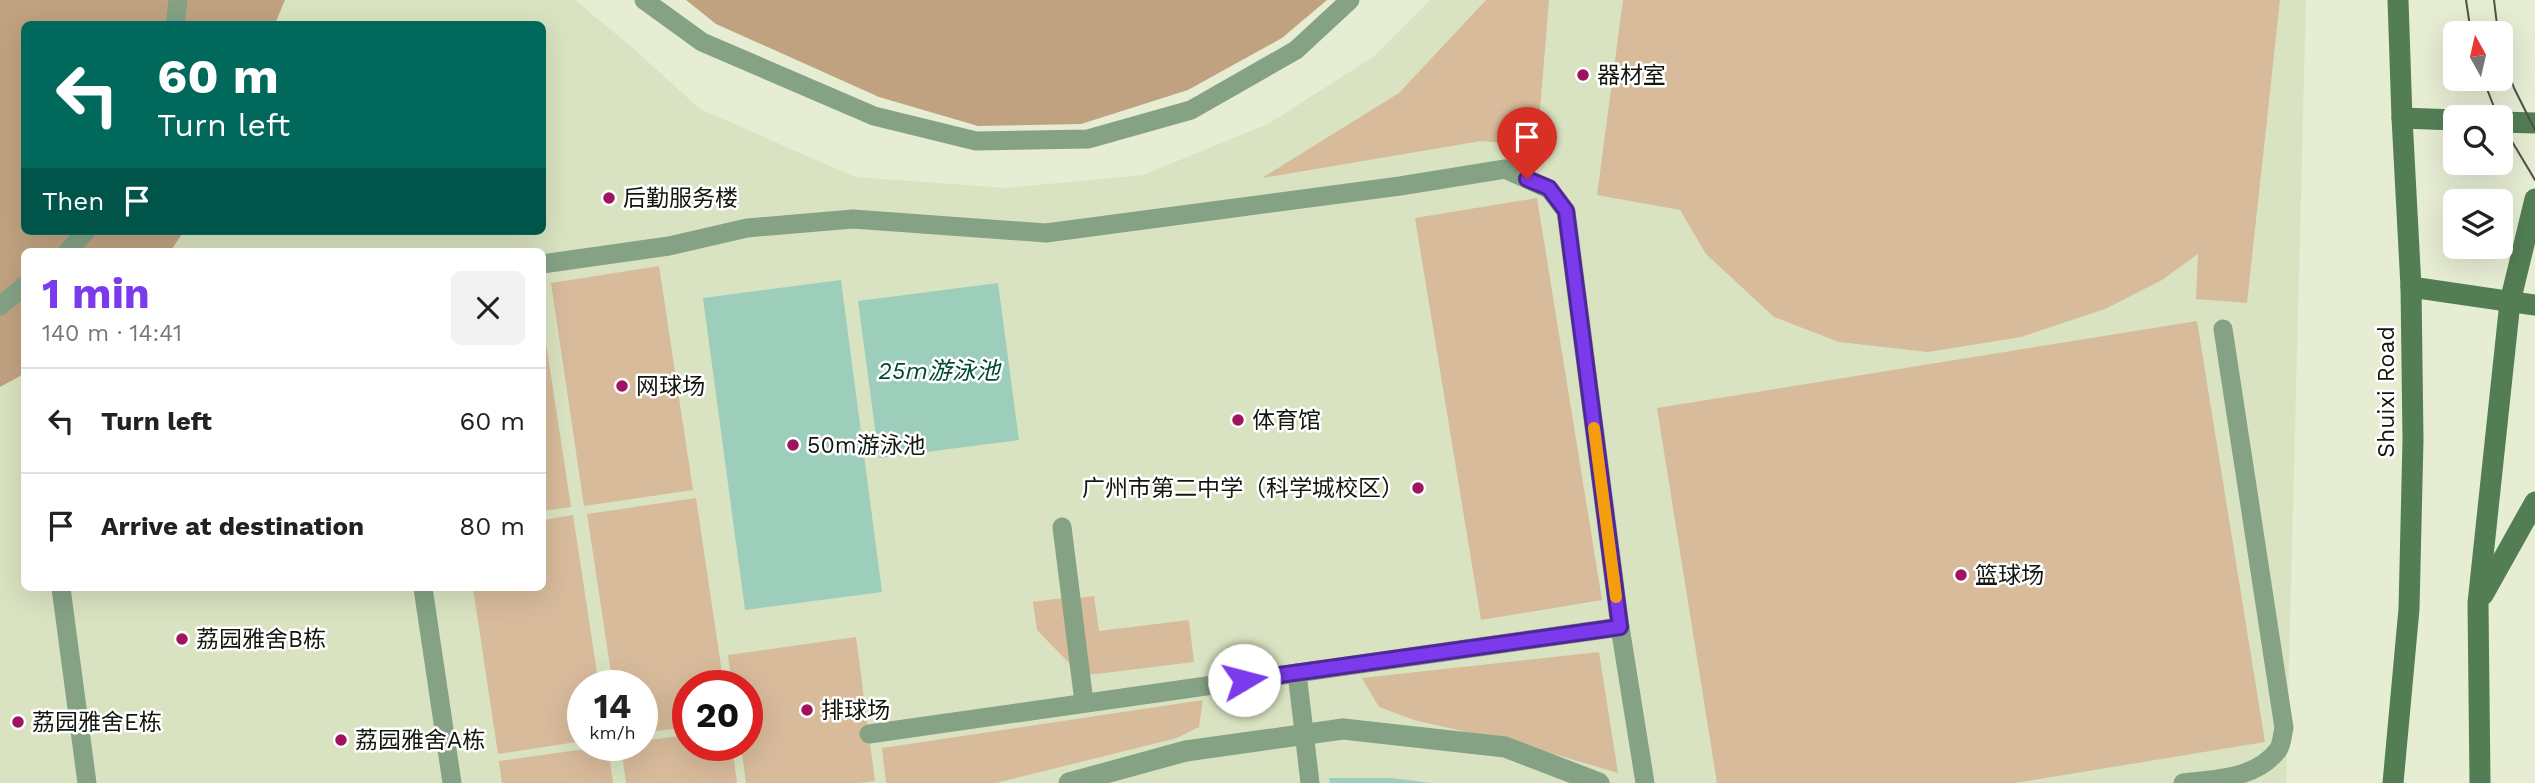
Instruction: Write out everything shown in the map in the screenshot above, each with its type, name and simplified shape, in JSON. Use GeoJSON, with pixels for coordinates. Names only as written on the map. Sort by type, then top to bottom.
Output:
{"type":"FeatureCollection","features":[{"type":"Feature","properties":{"kind":"main road","name":"Shuixi Road"},"geometry":{"type":"LineString","coordinates":[[2393,783],[2409,609],[2413,440],[2411,287],[2398,0]]}},
{"type":"Feature","properties":{"kind":"main road"},"geometry":{"type":"LineString","coordinates":[[2402,118],[2443,120]]}},
{"type":"Feature","properties":{"kind":"main road"},"geometry":{"type":"LineString","coordinates":[[2513,122],[2535,123]]}},
{"type":"Feature","properties":{"kind":"main road"},"geometry":{"type":"LineString","coordinates":[[2480,783],[2478,603],[2510,302],[2535,199]]}},
{"type":"Feature","properties":{"kind":"main road"},"geometry":{"type":"LineString","coordinates":[[2411,287],[2535,305]]}},
{"type":"Feature","properties":{"kind":"main road"},"geometry":{"type":"LineString","coordinates":[[2478,603],[2535,502]]}},
{"type":"Feature","properties":{"kind":"street"},"geometry":{"type":"LineString","coordinates":[[1069,783],[1186,751],[1343,729],[1505,747],[1599,783]]}},
{"type":"Feature","properties":{"kind":"lane"},"geometry":{"type":"LineString","coordinates":[[176,21],[178,0]]}},
{"type":"Feature","properties":{"kind":"lane"},"geometry":{"type":"LineString","coordinates":[[644,0],[702,42],[862,111],[976,141],[1088,139],[1191,110],[1296,50],[1350,0]]}},
{"type":"Feature","properties":{"kind":"lane"},"geometry":{"type":"LineString","coordinates":[[546,263],[669,246],[747,228],[853,219],[1046,233],[1401,186],[1505,169],[1549,188],[1566,211],[1620,627],[1645,783]]}},
{"type":"Feature","properties":{"kind":"lane"},"geometry":{"type":"LineString","coordinates":[[71,248],[82,235]]}},
{"type":"Feature","properties":{"kind":"lane"},"geometry":{"type":"LineString","coordinates":[[0,306],[21,288]]}},
{"type":"Feature","properties":{"kind":"lane"},"geometry":{"type":"LineString","coordinates":[[2183,783],[2237,776],[2259,766],[2279,749],[2284,729],[2223,329]]}},
{"type":"Feature","properties":{"kind":"lane"},"geometry":{"type":"LineString","coordinates":[[1062,527],[1084,702]]}},
{"type":"Feature","properties":{"kind":"lane"},"geometry":{"type":"LineString","coordinates":[[61,591],[87,783]]}},
{"type":"Feature","properties":{"kind":"lane"},"geometry":{"type":"LineString","coordinates":[[423,591],[452,783]]}},
{"type":"Feature","properties":{"kind":"lane"},"geometry":{"type":"LineString","coordinates":[[869,734],[1620,627]]}},
{"type":"Feature","properties":{"kind":"lane"},"geometry":{"type":"LineString","coordinates":[[1297,673],[1310,783]]}},
{"type":"Feature","properties":{"kind":"shaded area"},"geometry":{"type":"Polygon","coordinates":[[[0,0],[285,0],[276,21],[21,21],[21,235],[181,235],[173,248],[21,248],[21,376],[0,387],[0,0]]]}},
{"type":"Feature","properties":{"kind":"shaded area","name":"广州市第二中学（科学城校区）"},"geometry":{"type":"Polygon","coordinates":[[[285,0],[575,0],[700,109],[855,177],[1006,188],[1143,175],[1268,124],[1373,57],[1430,0],[2306,0],[2286,783],[0,783],[0,387],[21,376],[21,591],[546,591],[546,248],[173,248],[181,235],[546,235],[546,21],[276,21],[285,0]]]}},
{"type":"Feature","properties":{"kind":"shaded area"},"geometry":{"type":"Polygon","coordinates":[[[686,0],[1327,0],[1282,38],[1188,90],[1081,124],[978,126],[879,97],[716,24],[686,0]]]}},
{"type":"Feature","properties":{"kind":"shaded area"},"geometry":{"type":"Polygon","coordinates":[[[1486,0],[1549,0],[1537,146],[1481,141],[1262,178],[1399,93],[1486,0]]]}},
{"type":"Feature","properties":{"kind":"shaded area"},"geometry":{"type":"Polygon","coordinates":[[[1623,0],[2280,0],[2247,303],[2196,299],[2198,254],[2162,280],[2105,309],[2021,337],[1928,352],[1839,342],[1774,317],[1706,254],[1680,210],[1597,195],[1623,0]]]}},
{"type":"Feature","properties":{"kind":"shaded area"},"geometry":{"type":"Polygon","coordinates":[[[1537,198],[1602,600],[1481,620],[1415,218],[1537,198]]]}},
{"type":"Feature","properties":{"kind":"shaded area","name":"网球场"},"geometry":{"type":"Polygon","coordinates":[[[659,266],[693,490],[584,506],[551,283],[659,266]]]}},
{"type":"Feature","properties":{"kind":"shaded area","name":"篮球场"},"geometry":{"type":"Polygon","coordinates":[[[2197,321],[2265,742],[2015,783],[1717,783],[1657,408],[2197,321]]]}},
{"type":"Feature","properties":{"kind":"shaded area"},"geometry":{"type":"Polygon","coordinates":[[[546,343],[571,507],[546,511],[546,343]]]}},
{"type":"Feature","properties":{"kind":"shaded area"},"geometry":{"type":"Polygon","coordinates":[[[696,498],[722,670],[672,670],[672,729],[658,731],[658,670],[611,670],[587,514],[696,498]]]}},
{"type":"Feature","properties":{"kind":"shaded area"},"geometry":{"type":"Polygon","coordinates":[[[573,515],[597,670],[567,670],[567,743],[498,754],[473,591],[546,591],[546,520],[573,515]]]}},
{"type":"Feature","properties":{"kind":"shaded area"},"geometry":{"type":"Polygon","coordinates":[[[1094,596],[1099,631],[1189,620],[1194,662],[1088,675],[1078,598],[1094,596]]]}},
{"type":"Feature","properties":{"kind":"shaded area"},"geometry":{"type":"Polygon","coordinates":[[[1063,598],[1072,666],[1037,630],[1033,602],[1063,598]]]}},
{"type":"Feature","properties":{"kind":"shaded area","name":"排球场"},"geometry":{"type":"Polygon","coordinates":[[[856,637],[875,781],[746,783],[743,761],[763,761],[763,670],[730,670],[728,655],[856,637]]]}},
{"type":"Feature","properties":{"kind":"shaded area"},"geometry":{"type":"Polygon","coordinates":[[[1599,652],[1618,773],[1527,746],[1414,720],[1379,707],[1362,678],[1599,652]]]}},
{"type":"Feature","properties":{"kind":"shaded area"},"geometry":{"type":"Polygon","coordinates":[[[1203,700],[1199,727],[1177,738],[996,783],[886,783],[882,748],[1203,700]]]}},
{"type":"Feature","properties":{"kind":"shaded area"},"geometry":{"type":"Polygon","coordinates":[[[672,737],[672,761],[734,761],[737,783],[626,783],[623,761],[658,761],[658,739],[672,737]]]}},
{"type":"Feature","properties":{"kind":"shaded area"},"geometry":{"type":"Polygon","coordinates":[[[567,752],[567,761],[610,761],[613,783],[502,783],[499,761],[567,752]]]}},
{"type":"Feature","properties":{"kind":"water","name":"50m游泳池"},"geometry":{"type":"Polygon","coordinates":[[[841,280],[882,592],[745,610],[703,298],[841,280]]]}},
{"type":"Feature","properties":{"kind":"water","name":"25m游泳池"},"geometry":{"type":"Polygon","coordinates":[[[998,283],[1019,440],[879,458],[858,301],[998,283]]]}},
{"type":"Feature","properties":{"kind":"water"},"geometry":{"type":"Polygon","coordinates":[[[1329,778],[1391,778],[1431,783],[1330,783],[1329,778]]]}},
{"type":"Feature","properties":{"kind":"tram line"},"geometry":{"type":"LineString","coordinates":[[2466,0],[2469,21]]}},
{"type":"Feature","properties":{"kind":"tram line"},"geometry":{"type":"LineString","coordinates":[[2494,0],[2497,21]]}},
{"type":"Feature","properties":{"kind":"tram line"},"geometry":{"type":"LineString","coordinates":[[2513,85],[2535,130]]}},
{"type":"Feature","properties":{"kind":"tram line"},"geometry":{"type":"LineString","coordinates":[[2488,91],[2493,105]]}},
{"type":"Feature","properties":{"kind":"tram line"},"geometry":{"type":"LineString","coordinates":[[2513,143],[2535,180]]}},
{"type":"Feature","properties":{"kind":"slow traffic"},"geometry":{"type":"LineString","coordinates":[[1594,428],[1616,597]]}},
{"type":"Feature","properties":{"kind":"place","name":"器材室"},"geometry":{"type":"Point","coordinates":[1583,75]}},
{"type":"Feature","properties":{"kind":"place","name":"后勤服务楼"},"geometry":{"type":"Point","coordinates":[609,198]}},
{"type":"Feature","properties":{"kind":"place","name":"网球场"},"geometry":{"type":"Point","coordinates":[622,386]}},
{"type":"Feature","properties":{"kind":"place","name":"体育馆"},"geometry":{"type":"Point","coordinates":[1238,420]}},
{"type":"Feature","properties":{"kind":"place","name":"50m游泳池"},"geometry":{"type":"Point","coordinates":[793,445]}},
{"type":"Feature","properties":{"kind":"place","name":"广州市第二中学（科学城校区）"},"geometry":{"type":"Point","coordinates":[1418,488]}},
{"type":"Feature","properties":{"kind":"place","name":"篮球场"},"geometry":{"type":"Point","coordinates":[1961,575]}},
{"type":"Feature","properties":{"kind":"place","name":"荔园雅舍B栋"},"geometry":{"type":"Point","coordinates":[182,639]}},
{"type":"Feature","properties":{"kind":"place","name":"排球场"},"geometry":{"type":"Point","coordinates":[807,710]}},
{"type":"Feature","properties":{"kind":"place","name":"荔园雅舍E栋"},"geometry":{"type":"Point","coordinates":[18,722]}},
{"type":"Feature","properties":{"kind":"place","name":"荔园雅舍A栋"},"geometry":{"type":"Point","coordinates":[341,740]}},
{"type":"Feature","properties":{"kind":"route"},"geometry":{"type":"LineString","coordinates":[[1244,680],[1620,627],[1566,211],[1549,188],[1527,179]]}}]}
